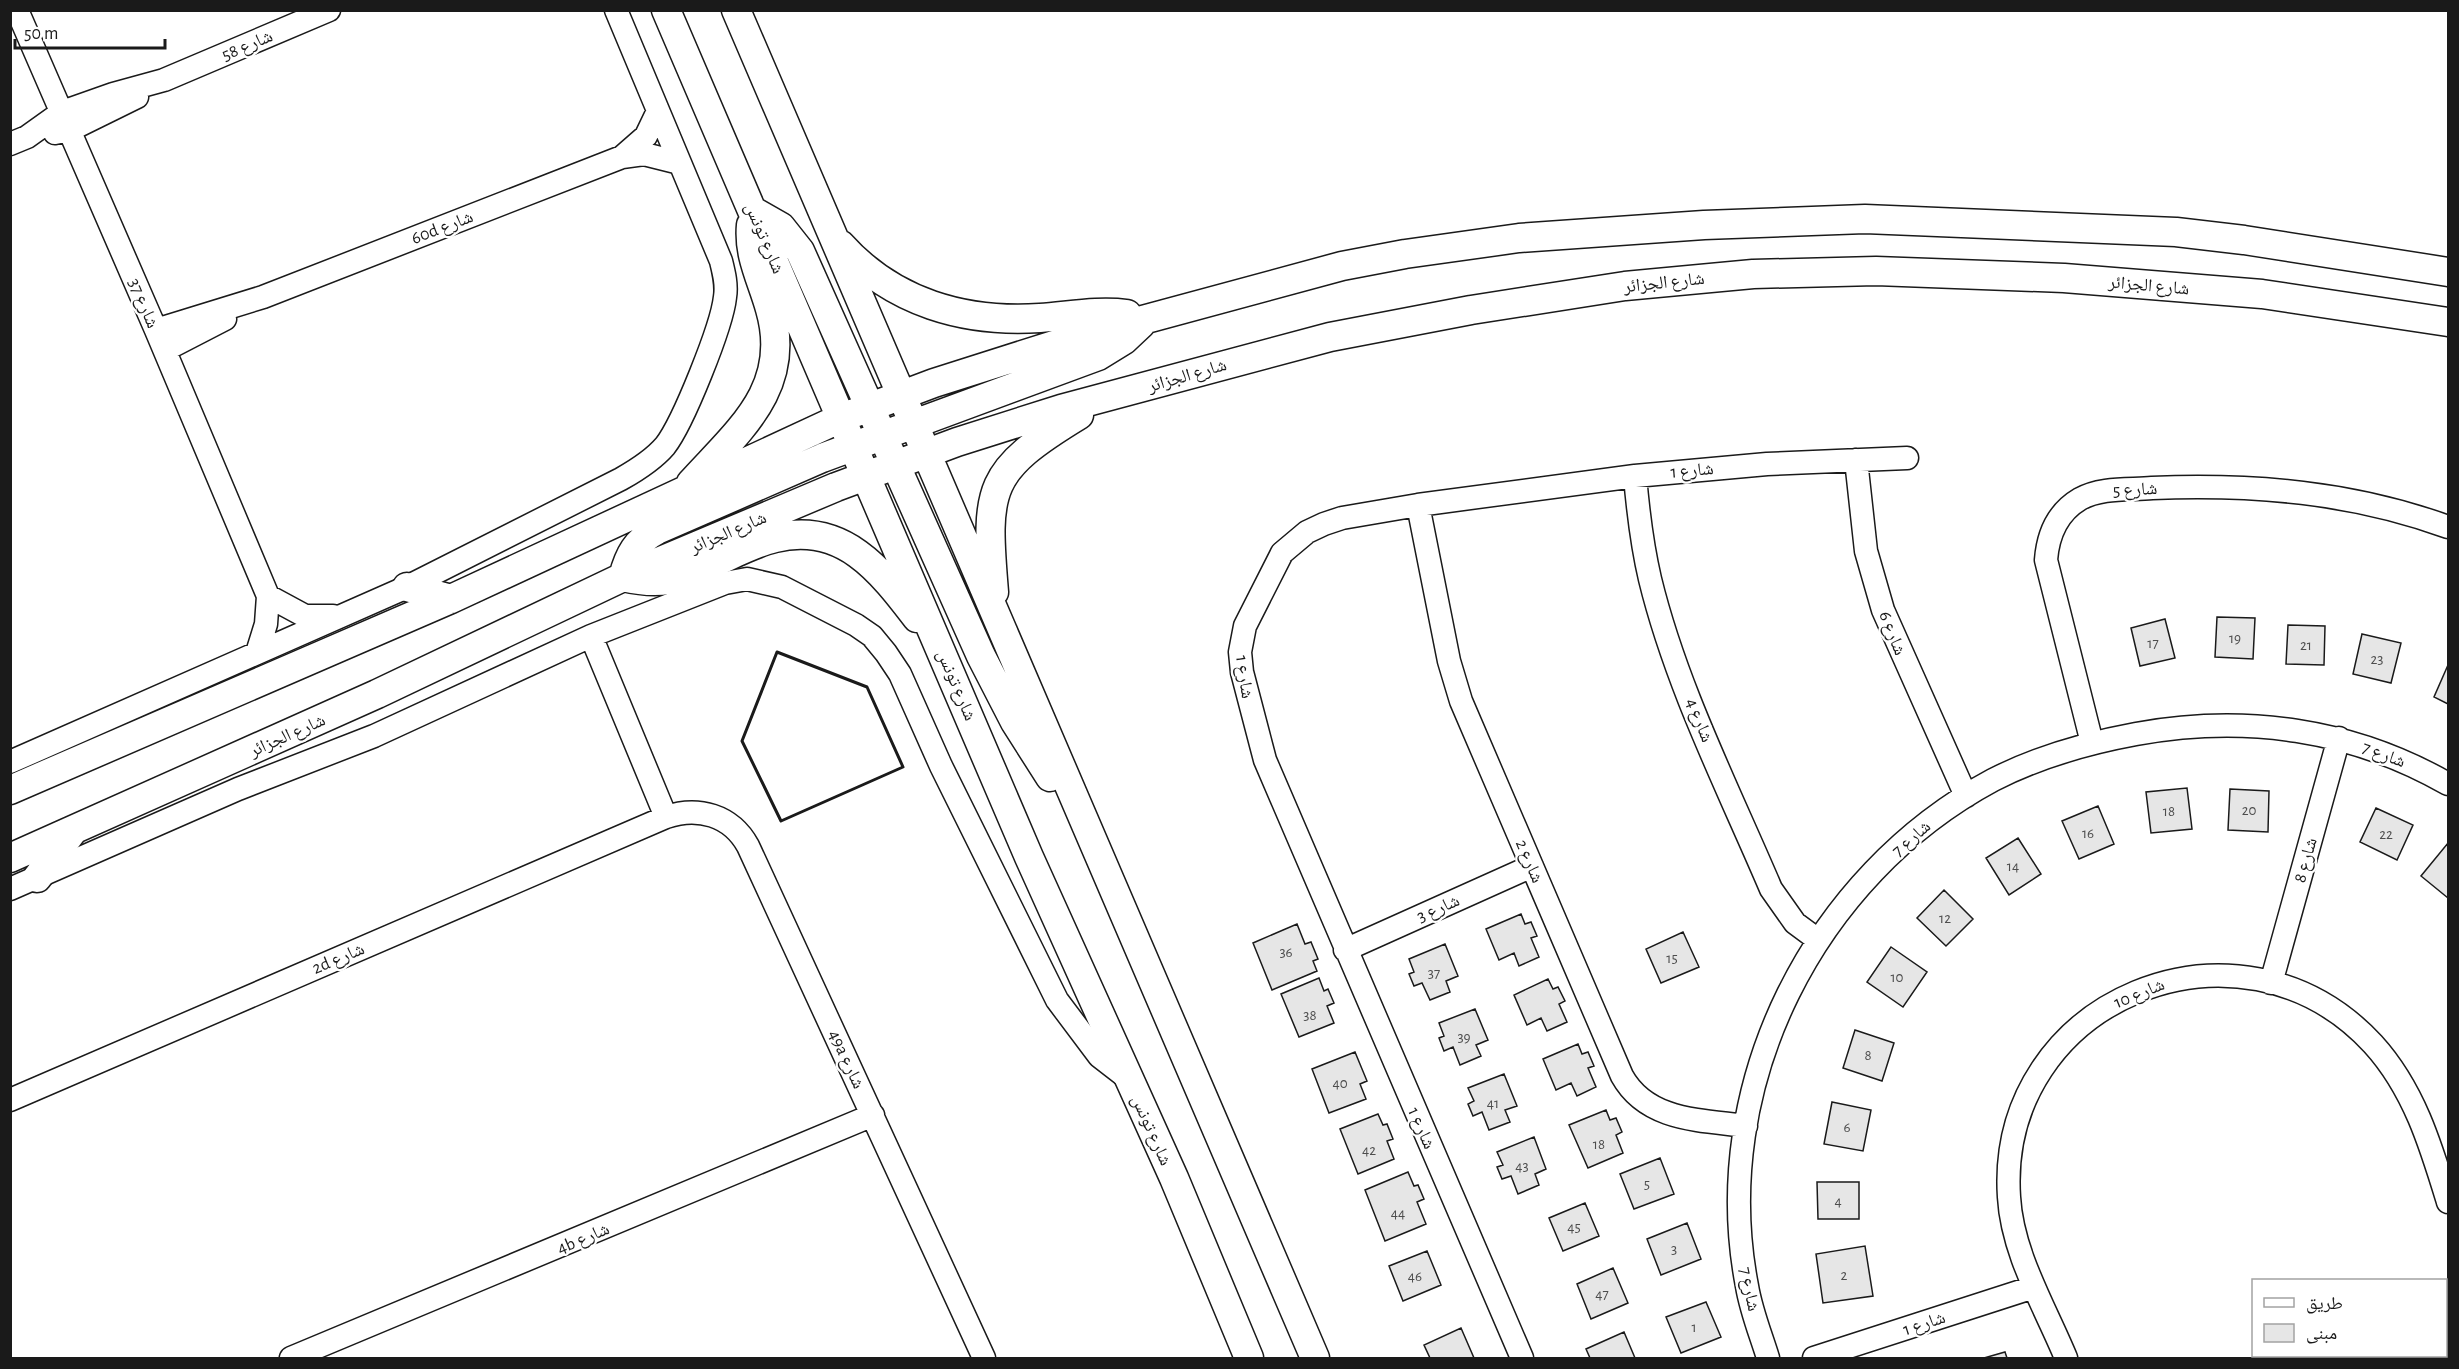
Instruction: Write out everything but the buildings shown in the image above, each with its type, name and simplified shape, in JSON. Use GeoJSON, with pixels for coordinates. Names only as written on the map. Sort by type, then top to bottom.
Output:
{"type":"FeatureCollection","features":[{"type":"Feature","properties":{"kind":"main road","name":"شارع تونس"},"geometry":{"type":"LineString","coordinates":[[666,10],[943,651],[1029,857],[1130,1080],[1249,1359]]}},
{"type":"Feature","properties":{"kind":"main road"},"geometry":{"type":"LineString","coordinates":[[736,10],[1315,1359]]}},
{"type":"Feature","properties":{"kind":"main road"},"geometry":{"type":"LineString","coordinates":[[681,495],[750,417],[765,395],[771,375],[774,331],[770,309],[752,256],[750,226],[753,211],[780,227],[800,251],[868,408],[997,689],[1036,756],[1084,823]]}},
{"type":"Feature","properties":{"kind":"main road"},"geometry":{"type":"LineString","coordinates":[[10,790],[451,599],[681,495],[841,418],[901,395],[1076,338],[1342,266],[1467,244],[1571,234],[1784,221],[1929,220],[2176,232],[2244,240],[2448,272]]}},
{"type":"Feature","properties":{"kind":"main road"},"geometry":{"type":"LineString","coordinates":[[832,234],[855,259],[888,284],[922,302],[954,313],[1000,320],[1103,312],[1147,317]]}},
{"type":"Feature","properties":{"kind":"main road","name":"شارع الجزائر"},"geometry":{"type":"LineString","coordinates":[[10,858],[377,694],[623,577],[866,475],[1061,409],[1224,364],[1400,322],[1601,290],[1753,274],[1920,271],[2064,278],[2273,296],[2448,322]]}},
{"type":"Feature","properties":{"kind":"main road"},"geometry":{"type":"LineString","coordinates":[[943,651],[873,564],[859,553],[828,539],[793,535],[776,538],[667,582],[646,583],[623,577],[634,547],[645,536],[854,446],[1098,356],[1124,340],[1147,317]]}},
{"type":"Feature","properties":{"kind":"main road"},"geometry":{"type":"LineString","coordinates":[[997,619],[989,532],[993,498],[1000,482],[1026,448],[1106,398]]}},
{"type":"Feature","properties":{"kind":"main road"},"geometry":{"type":"LineString","coordinates":[[407,587],[451,599]]}},
{"type":"Feature","properties":{"kind":"main road"},"geometry":{"type":"LineString","coordinates":[[37,878],[73,830]]}},
{"type":"Feature","properties":{"kind":"street","name":"شارع 37"},"geometry":{"type":"LineString","coordinates":[[17,10],[165,350],[268,596],[266,624],[257,653]]}},
{"type":"Feature","properties":{"kind":"street","name":"شارع 58"},"geometry":{"type":"LineString","coordinates":[[19,140],[66,121],[105,97],[164,80],[329,10]]}},
{"type":"Feature","properties":{"kind":"street"},"geometry":{"type":"LineString","coordinates":[[10,762],[407,587],[638,470],[653,458],[674,432],[720,319],[726,287],[721,261],[616,10]]}},
{"type":"Feature","properties":{"kind":"street","name":"60d شارع"},"geometry":{"type":"LineString","coordinates":[[622,157],[646,136],[658,111]]}},
{"type":"Feature","properties":{"kind":"street","name":"60d شارع"},"geometry":{"type":"LineString","coordinates":[[156,330],[263,297],[622,157],[644,153],[680,163]]}},
{"type":"Feature","properties":{"kind":"street","name":"60d شارع"},"geometry":{"type":"LineString","coordinates":[[165,350],[263,297]]}},
{"type":"Feature","properties":{"kind":"street","name":"شارع 1"},"geometry":{"type":"LineString","coordinates":[[1522,1359],[1265,760],[1246,693],[1240,652],[1250,615],[1282,553],[1316,528],[1342,518],[1418,505],[1635,476],[1756,465],[1907,458]]}},
{"type":"Feature","properties":{"kind":"street","name":"شارع 6"},"geometry":{"type":"LineString","coordinates":[[1856,460],[1866,551],[1883,610],[1966,796]]}},
{"type":"Feature","properties":{"kind":"street","name":"شارع 4"},"geometry":{"type":"LineString","coordinates":[[1635,476],[1647,567],[1669,644],[1771,889],[1795,923],[1818,940]]}},
{"type":"Feature","properties":{"kind":"street","name":"شارع 5"},"geometry":{"type":"LineString","coordinates":[[2092,743],[2046,560],[2050,535],[2055,524],[2062,514],[2082,498],[2107,490],[2180,487],[2234,486],[2285,490],[2374,504],[2448,527]]}},
{"type":"Feature","properties":{"kind":"street","name":"شارع 2"},"geometry":{"type":"LineString","coordinates":[[1418,505],[1449,661],[1461,701],[1622,1076],[1635,1095],[1659,1112],[1746,1126]]}},
{"type":"Feature","properties":{"kind":"street"},"geometry":{"type":"LineString","coordinates":[[10,889],[238,789],[374,736],[591,636],[700,592],[747,579],[782,587],[856,625],[872,636],[900,674],[941,766],[1057,1000],[1099,1056],[1130,1080]]}},
{"type":"Feature","properties":{"kind":"street"},"geometry":{"type":"LineString","coordinates":[[268,596],[304,616],[341,616]]}},
{"type":"Feature","properties":{"kind":"street"},"geometry":{"type":"LineString","coordinates":[[591,636],[666,817]]}},
{"type":"Feature","properties":{"kind":"street","name":"شارع 7"},"geometry":{"type":"LineString","coordinates":[[1768,1359],[1747,1287],[1742,1246],[1740,1195],[1746,1126],[1755,1077],[1766,1041],[1780,1007],[1818,940],[1848,900],[1887,859],[1938,814],[1966,796],[2026,765],[2092,743],[2166,729],[2237,724],[2273,726],[2339,738],[2398,758],[2448,784]]}},
{"type":"Feature","properties":{"kind":"street","name":"شارع 8"},"geometry":{"type":"LineString","coordinates":[[2271,982],[2339,738]]}},
{"type":"Feature","properties":{"kind":"street","name":"49a شارع"},"geometry":{"type":"LineString","coordinates":[[666,817],[685,813],[711,814],[729,823],[743,837],[984,1359]]}},
{"type":"Feature","properties":{"kind":"street","name":"2d شارع"},"geometry":{"type":"LineString","coordinates":[[10,1100],[666,817]]}},
{"type":"Feature","properties":{"kind":"street","name":"شارع 3"},"geometry":{"type":"LineString","coordinates":[[1345,950],[1532,866]]}},
{"type":"Feature","properties":{"kind":"street","name":"شارع 10"},"geometry":{"type":"LineString","coordinates":[[2066,1359],[2034,1287],[2012,1217],[2009,1167],[2013,1136],[2022,1107],[2035,1080],[2052,1054],[2096,1012],[2122,997],[2151,985],[2180,978],[2210,975],[2241,976],[2271,982],[2317,1002],[2359,1030],[2374,1045],[2412,1100],[2422,1121],[2448,1202]]}},
{"type":"Feature","properties":{"kind":"street","name":"4b شارع"},"geometry":{"type":"LineString","coordinates":[[291,1359],[873,1115]]}},
{"type":"Feature","properties":{"kind":"street","name":"شارع 1"},"geometry":{"type":"LineString","coordinates":[[1814,1359],[2034,1287]]}},
{"type":"Feature","properties":{"kind":"wall"},"geometry":{"type":"LineString","coordinates":[[777,652],[867,687],[903,767],[781,821],[742,741],[777,652]]}}]}
